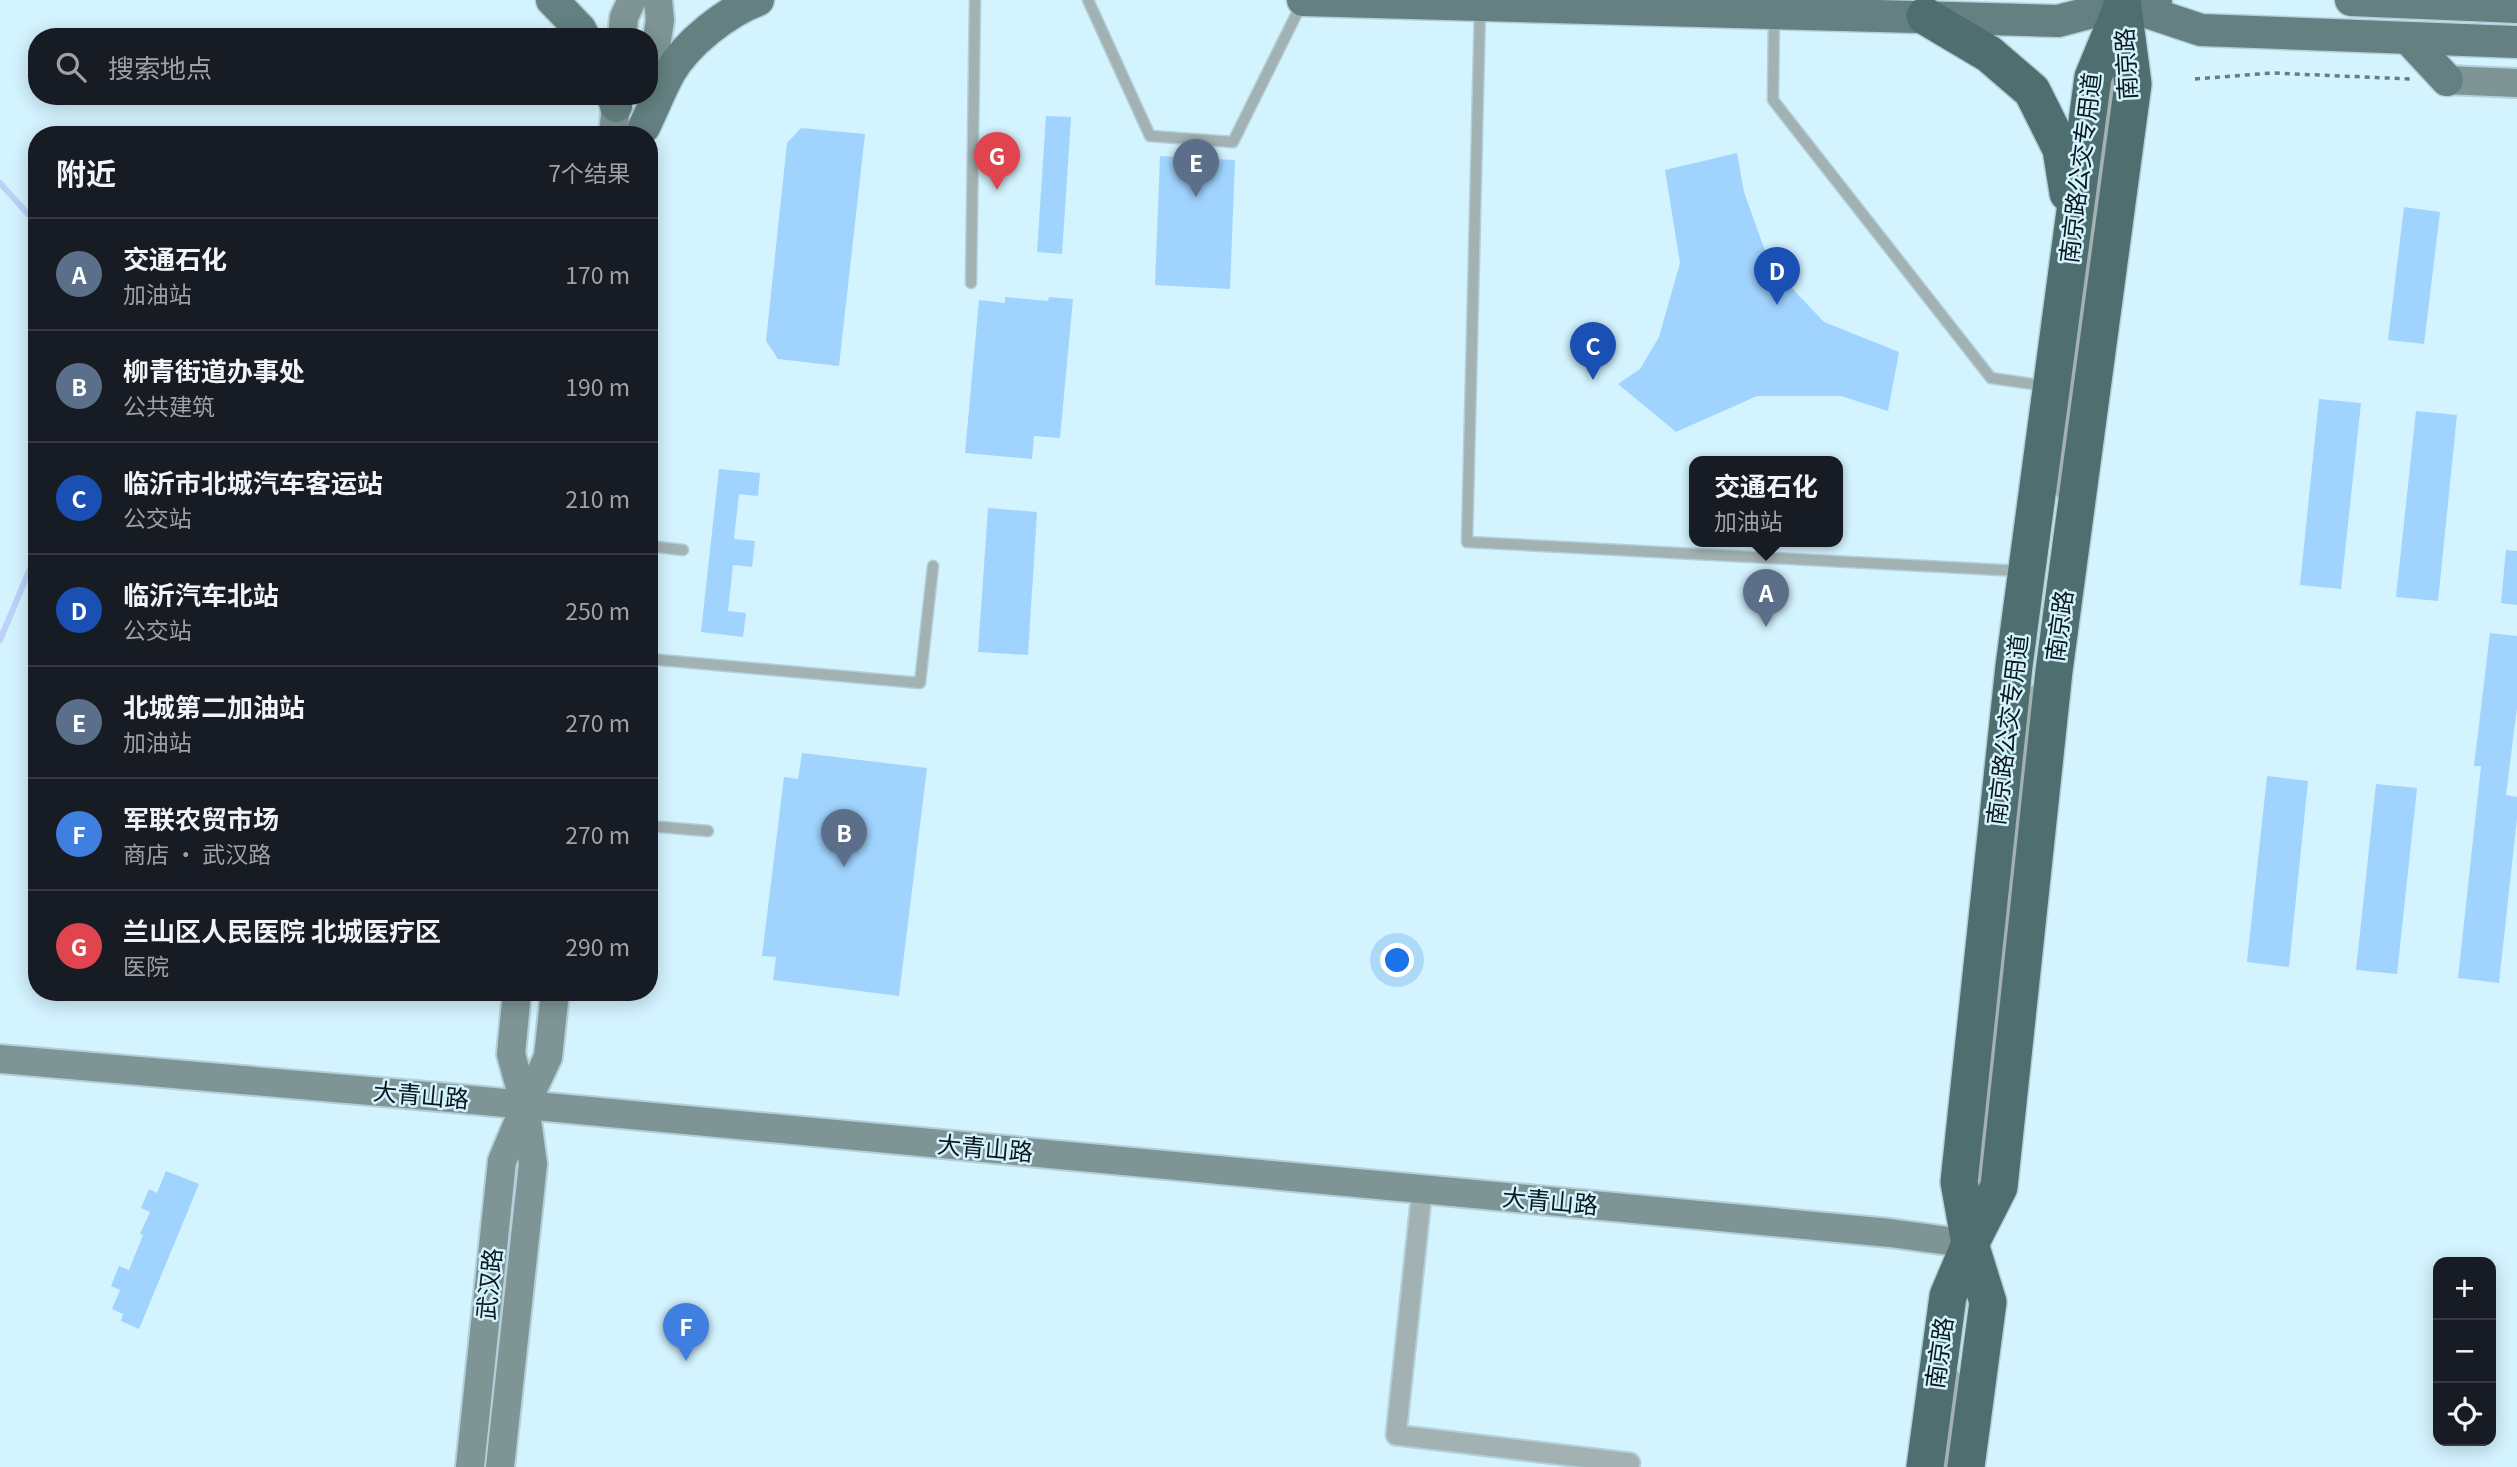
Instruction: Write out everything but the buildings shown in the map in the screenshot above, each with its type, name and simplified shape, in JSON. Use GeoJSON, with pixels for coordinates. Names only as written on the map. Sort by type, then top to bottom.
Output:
{"type":"FeatureCollection","features":[{"type":"Feature","properties":{"kind":"highway","name":"南京路"},"geometry":{"type":"LineString","coordinates":[[1966,1467],[1988,1302],[1970,1244],[1959,1182],[2012,679],[2093,77],[2126,1]]}},
{"type":"Feature","properties":{"kind":"highway","name":"南京路"},"geometry":{"type":"LineString","coordinates":[[1925,1467],[1948,1296],[1970,1244],[1999,1187],[2054,671],[2133,84],[2126,1]]}},
{"type":"Feature","properties":{"kind":"highway"},"geometry":{"type":"LineString","coordinates":[[1925,16],[1989,54],[2032,91],[2060,149],[2074,223]]}},
{"type":"Feature","properties":{"kind":"main road"},"geometry":{"type":"LineString","coordinates":[[552,0],[579,28]]}},
{"type":"Feature","properties":{"kind":"main road"},"geometry":{"type":"LineString","coordinates":[[658,92],[671,70],[703,34],[744,5],[758,0]]}},
{"type":"Feature","properties":{"kind":"main road"},"geometry":{"type":"LineString","coordinates":[[1304,0],[2058,20],[2126,1],[2201,30],[2517,42]]}},
{"type":"Feature","properties":{"kind":"main road"},"geometry":{"type":"LineString","coordinates":[[2351,0],[2503,4]]}},
{"type":"Feature","properties":{"kind":"main road"},"geometry":{"type":"LineString","coordinates":[[2408,38],[2447,80]]}},
{"type":"Feature","properties":{"kind":"street"},"geometry":{"type":"LineString","coordinates":[[623,28],[624,17],[632,0]]}},
{"type":"Feature","properties":{"kind":"street"},"geometry":{"type":"LineString","coordinates":[[658,0],[658,33]]}},
{"type":"Feature","properties":{"kind":"street"},"geometry":{"type":"LineString","coordinates":[[2447,80],[2517,83]]}},
{"type":"Feature","properties":{"kind":"street","name":"武汉路"},"geometry":{"type":"LineString","coordinates":[[500,1467],[533,1164],[525,1106],[511,1054],[516,1001]]}},
{"type":"Feature","properties":{"kind":"street","name":"武汉路"},"geometry":{"type":"LineString","coordinates":[[470,1467],[502,1161],[548,1057],[554,1001]]}},
{"type":"Feature","properties":{"kind":"street","name":"大青山路"},"geometry":{"type":"LineString","coordinates":[[0,1059],[1890,1233],[1970,1244]]}},
{"type":"Feature","properties":{"kind":"street"},"geometry":{"type":"LineString","coordinates":[[1422,1190],[1396,1435],[1630,1463]]}},
{"type":"Feature","properties":{"kind":"lane"},"geometry":{"type":"LineString","coordinates":[[971,283],[975,0]]}},
{"type":"Feature","properties":{"kind":"lane"},"geometry":{"type":"LineString","coordinates":[[1087,0],[1150,136],[1233,142],[1304,0]]}},
{"type":"Feature","properties":{"kind":"lane","name":"南京路公交专用道"},"geometry":{"type":"LineString","coordinates":[[2118,42],[2126,1]]}},
{"type":"Feature","properties":{"kind":"lane"},"geometry":{"type":"LineString","coordinates":[[1480,5],[1466,542],[2026,571]]}},
{"type":"Feature","properties":{"kind":"lane"},"geometry":{"type":"LineString","coordinates":[[1774,12],[1773,100],[1991,378],[2052,387]]}},
{"type":"Feature","properties":{"kind":"lane","name":"南京路公交专用道"},"geometry":{"type":"LineString","coordinates":[[2058,501],[2116,55]]}},
{"type":"Feature","properties":{"kind":"lane"},"geometry":{"type":"LineString","coordinates":[[658,547],[683,550]]}},
{"type":"Feature","properties":{"kind":"lane"},"geometry":{"type":"LineString","coordinates":[[658,660],[920,683],[933,566]]}},
{"type":"Feature","properties":{"kind":"lane","name":"南京路公交专用道"},"geometry":{"type":"LineString","coordinates":[[1966,1285],[2034,686]]}},
{"type":"Feature","properties":{"kind":"lane"},"geometry":{"type":"LineString","coordinates":[[658,827],[708,831]]}},
{"type":"Feature","properties":{"kind":"lane"},"geometry":{"type":"LineString","coordinates":[[1945,1467],[1957,1363]]}},
{"type":"Feature","properties":{"kind":"path"},"geometry":{"type":"LineString","coordinates":[[2195,79],[2272,73],[2447,80]]}},
{"type":"Feature","properties":{"kind":"waterway"},"geometry":{"type":"LineString","coordinates":[[0,183],[28,214]]}},
{"type":"Feature","properties":{"kind":"waterway"},"geometry":{"type":"LineString","coordinates":[[0,640],[28,573]]}},
{"type":"Feature","properties":{"kind":"place","name":"兰山区人民医院 北城医疗区"},"geometry":{"type":"Point","coordinates":[997,190]}},
{"type":"Feature","properties":{"kind":"place","name":"北城第二加油站"},"geometry":{"type":"Point","coordinates":[1196,197]}},
{"type":"Feature","properties":{"kind":"place","name":"临沂汽车北站"},"geometry":{"type":"Point","coordinates":[1777,305]}},
{"type":"Feature","properties":{"kind":"place","name":"临沂市北城汽车客运站"},"geometry":{"type":"Point","coordinates":[1593,380]}},
{"type":"Feature","properties":{"kind":"place","name":"交通石化"},"geometry":{"type":"Point","coordinates":[1766,627]}},
{"type":"Feature","properties":{"kind":"place","name":"柳青街道办事处"},"geometry":{"type":"Point","coordinates":[844,867]}},
{"type":"Feature","properties":{"kind":"place","name":"军联农贸市场"},"geometry":{"type":"Point","coordinates":[686,1361]}}]}
